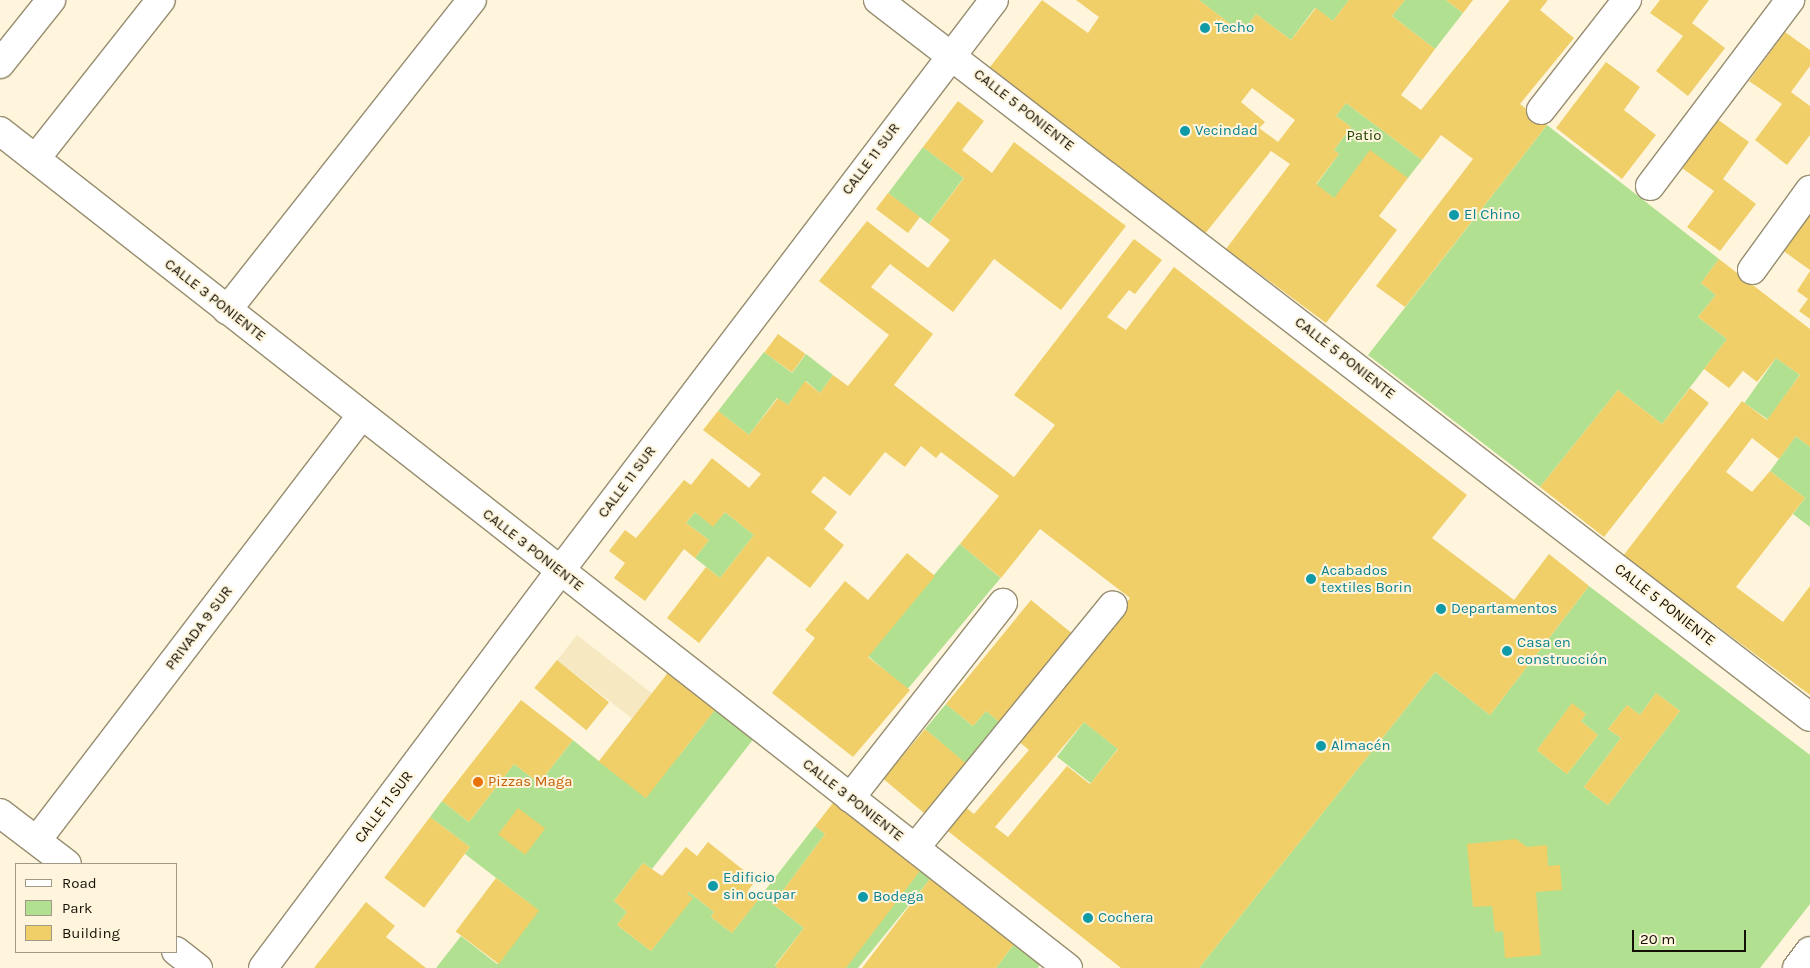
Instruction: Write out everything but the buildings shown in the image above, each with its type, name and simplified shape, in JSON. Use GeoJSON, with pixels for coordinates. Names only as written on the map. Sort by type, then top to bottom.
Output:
{"type":"FeatureCollection","features":[{"type":"Feature","properties":{"kind":"street"},"geometry":{"type":"LineString","coordinates":[[0,64],[51,0]]}},
{"type":"Feature","properties":{"kind":"street"},"geometry":{"type":"LineString","coordinates":[[36,158],[161,0]]}},
{"type":"Feature","properties":{"kind":"street"},"geometry":{"type":"LineString","coordinates":[[227,310],[472,0]]}},
{"type":"Feature","properties":{"kind":"street","name":"CALLE 5 PONIENTE"},"geometry":{"type":"LineString","coordinates":[[878,0],[1810,717]]}},
{"type":"Feature","properties":{"kind":"street","name":"CALLE 11 SUR"},"geometry":{"type":"LineString","coordinates":[[263,968],[560,570],[950,54],[994,0]]}},
{"type":"Feature","properties":{"kind":"street"},"geometry":{"type":"LineString","coordinates":[[1541,110],[1627,0]]}},
{"type":"Feature","properties":{"kind":"street"},"geometry":{"type":"LineString","coordinates":[[1650,186],[1790,0]]}},
{"type":"Feature","properties":{"kind":"street"},"geometry":{"type":"LineString","coordinates":[[1806,0],[1810,4]]}},
{"type":"Feature","properties":{"kind":"street","name":"CALLE 3 PONIENTE"},"geometry":{"type":"LineString","coordinates":[[0,131],[361,416],[1068,968]]}},
{"type":"Feature","properties":{"kind":"street"},"geometry":{"type":"LineString","coordinates":[[1752,270],[1810,190]]}},
{"type":"Feature","properties":{"kind":"street","name":"PRIVADA 9 SUR"},"geometry":{"type":"LineString","coordinates":[[37,840],[361,416]]}},
{"type":"Feature","properties":{"kind":"street"},"geometry":{"type":"LineString","coordinates":[[850,798],[1003,603]]}},
{"type":"Feature","properties":{"kind":"street"},"geometry":{"type":"LineString","coordinates":[[915,848],[1113,605]]}},
{"type":"Feature","properties":{"kind":"street"},"geometry":{"type":"LineString","coordinates":[[0,813],[66,863]]}},
{"type":"Feature","properties":{"kind":"street"},"geometry":{"type":"LineString","coordinates":[[1797,968],[1810,950]]}},
{"type":"Feature","properties":{"kind":"street"},"geometry":{"type":"LineString","coordinates":[[178,953],[198,968]]}},
{"type":"Feature","properties":{"kind":"shaded area"},"geometry":{"type":"Polygon","coordinates":[[[577,635],[653,694],[633,719],[557,660],[577,635]]]}},
{"type":"Feature","properties":{"kind":"green space"},"geometry":{"type":"Polygon","coordinates":[[[1199,0],[1349,0],[1333,21],[1315,8],[1291,40],[1256,14],[1242,33],[1199,0]]]}},
{"type":"Feature","properties":{"kind":"green space"},"geometry":{"type":"Polygon","coordinates":[[[1405,0],[1446,0],[1463,13],[1435,49],[1392,16],[1405,0]]]}},
{"type":"Feature","properties":{"kind":"green space","name":"Patio"},"geometry":{"type":"Polygon","coordinates":[[[1346,103],[1422,160],[1408,178],[1334,198],[1316,185],[1339,154],[1334,150],[1351,127],[1336,116],[1346,103]]]}},
{"type":"Feature","properties":{"kind":"green space"},"geometry":{"type":"Polygon","coordinates":[[[1547,125],[1719,259],[1701,283],[1716,295],[1698,317],[1727,339],[1662,424],[1618,390],[1540,487],[1368,355],[1547,125]]]}},
{"type":"Feature","properties":{"kind":"green space"},"geometry":{"type":"Polygon","coordinates":[[[923,147],[964,178],[929,224],[888,193],[923,147]]]}},
{"type":"Feature","properties":{"kind":"green space"},"geometry":{"type":"Polygon","coordinates":[[[764,352],[792,373],[806,354],[833,375],[820,393],[806,381],[788,405],[777,398],[749,435],[718,411],[764,352]]]}},
{"type":"Feature","properties":{"kind":"green space"},"geometry":{"type":"Polygon","coordinates":[[[1776,358],[1800,375],[1768,420],[1744,403],[1776,358]]]}},
{"type":"Feature","properties":{"kind":"green space"},"geometry":{"type":"Polygon","coordinates":[[[1796,436],[1810,447],[1810,527],[1793,514],[1805,498],[1770,471],[1796,436]]]}},
{"type":"Feature","properties":{"kind":"green space"},"geometry":{"type":"Polygon","coordinates":[[[695,512],[713,526],[725,512],[754,535],[720,578],[695,558],[709,540],[686,523],[695,512]]]}},
{"type":"Feature","properties":{"kind":"green space"},"geometry":{"type":"Polygon","coordinates":[[[960,544],[1001,578],[907,689],[867,655],[960,544]]]}},
{"type":"Feature","properties":{"kind":"green space"},"geometry":{"type":"Polygon","coordinates":[[[1589,586],[1810,755],[1810,904],[1760,968],[1199,968],[1435,672],[1490,715],[1589,586]],[[1656,693],[1640,715],[1627,705],[1608,729],[1621,738],[1584,787],[1608,805],[1680,711],[1656,693]],[[1572,704],[1537,750],[1567,774],[1598,735],[1581,721],[1586,714],[1572,704]]]}},
{"type":"Feature","properties":{"kind":"green space"},"geometry":{"type":"Polygon","coordinates":[[[946,704],[973,726],[986,711],[1001,723],[966,764],[925,729],[946,704]]]}},
{"type":"Feature","properties":{"kind":"green space"},"geometry":{"type":"Polygon","coordinates":[[[717,707],[755,737],[652,869],[643,863],[614,901],[627,912],[617,925],[651,951],[692,898],[687,894],[689,892],[714,912],[711,917],[732,933],[815,826],[825,834],[773,904],[804,928],[775,965],[778,968],[436,968],[461,936],[497,964],[538,910],[465,854],[470,847],[430,817],[442,801],[469,822],[514,764],[539,783],[573,740],[600,762],[679,756],[717,707]]]}},
{"type":"Feature","properties":{"kind":"green space"},"geometry":{"type":"Polygon","coordinates":[[[1084,722],[1118,748],[1091,783],[1057,757],[1084,722]]]}},
{"type":"Feature","properties":{"kind":"green space"},"geometry":{"type":"Polygon","coordinates":[[[923,867],[933,875],[858,968],[846,968],[843,966],[923,867]]]}},
{"type":"Feature","properties":{"kind":"green space"},"geometry":{"type":"Polygon","coordinates":[[[1017,940],[1043,960],[1038,968],[996,968],[1017,940]]]}},
{"type":"Feature","properties":{"kind":"place","name":"Techo"},"geometry":{"type":"Point","coordinates":[1205,28]}},
{"type":"Feature","properties":{"kind":"place","name":"Vecindad"},"geometry":{"type":"Point","coordinates":[1185,131]}},
{"type":"Feature","properties":{"kind":"place","name":"El Chino"},"geometry":{"type":"Point","coordinates":[1454,215]}},
{"type":"Feature","properties":{"kind":"place","name":"Acabados textiles Borin"},"geometry":{"type":"Point","coordinates":[1311,579]}},
{"type":"Feature","properties":{"kind":"place","name":"Departamentos"},"geometry":{"type":"Point","coordinates":[1441,609]}},
{"type":"Feature","properties":{"kind":"place","name":"Casa en construcción"},"geometry":{"type":"Point","coordinates":[1507,651]}},
{"type":"Feature","properties":{"kind":"place","name":"Almacén"},"geometry":{"type":"Point","coordinates":[1321,746]}},
{"type":"Feature","properties":{"kind":"place","name":"Pizzas Maga"},"geometry":{"type":"Point","coordinates":[478,782]}},
{"type":"Feature","properties":{"kind":"place","name":"Edificio sin ocupar"},"geometry":{"type":"Point","coordinates":[713,886]}},
{"type":"Feature","properties":{"kind":"place","name":"Bodega"},"geometry":{"type":"Point","coordinates":[863,897]}},
{"type":"Feature","properties":{"kind":"place","name":"Cochera"},"geometry":{"type":"Point","coordinates":[1088,918]}}]}
